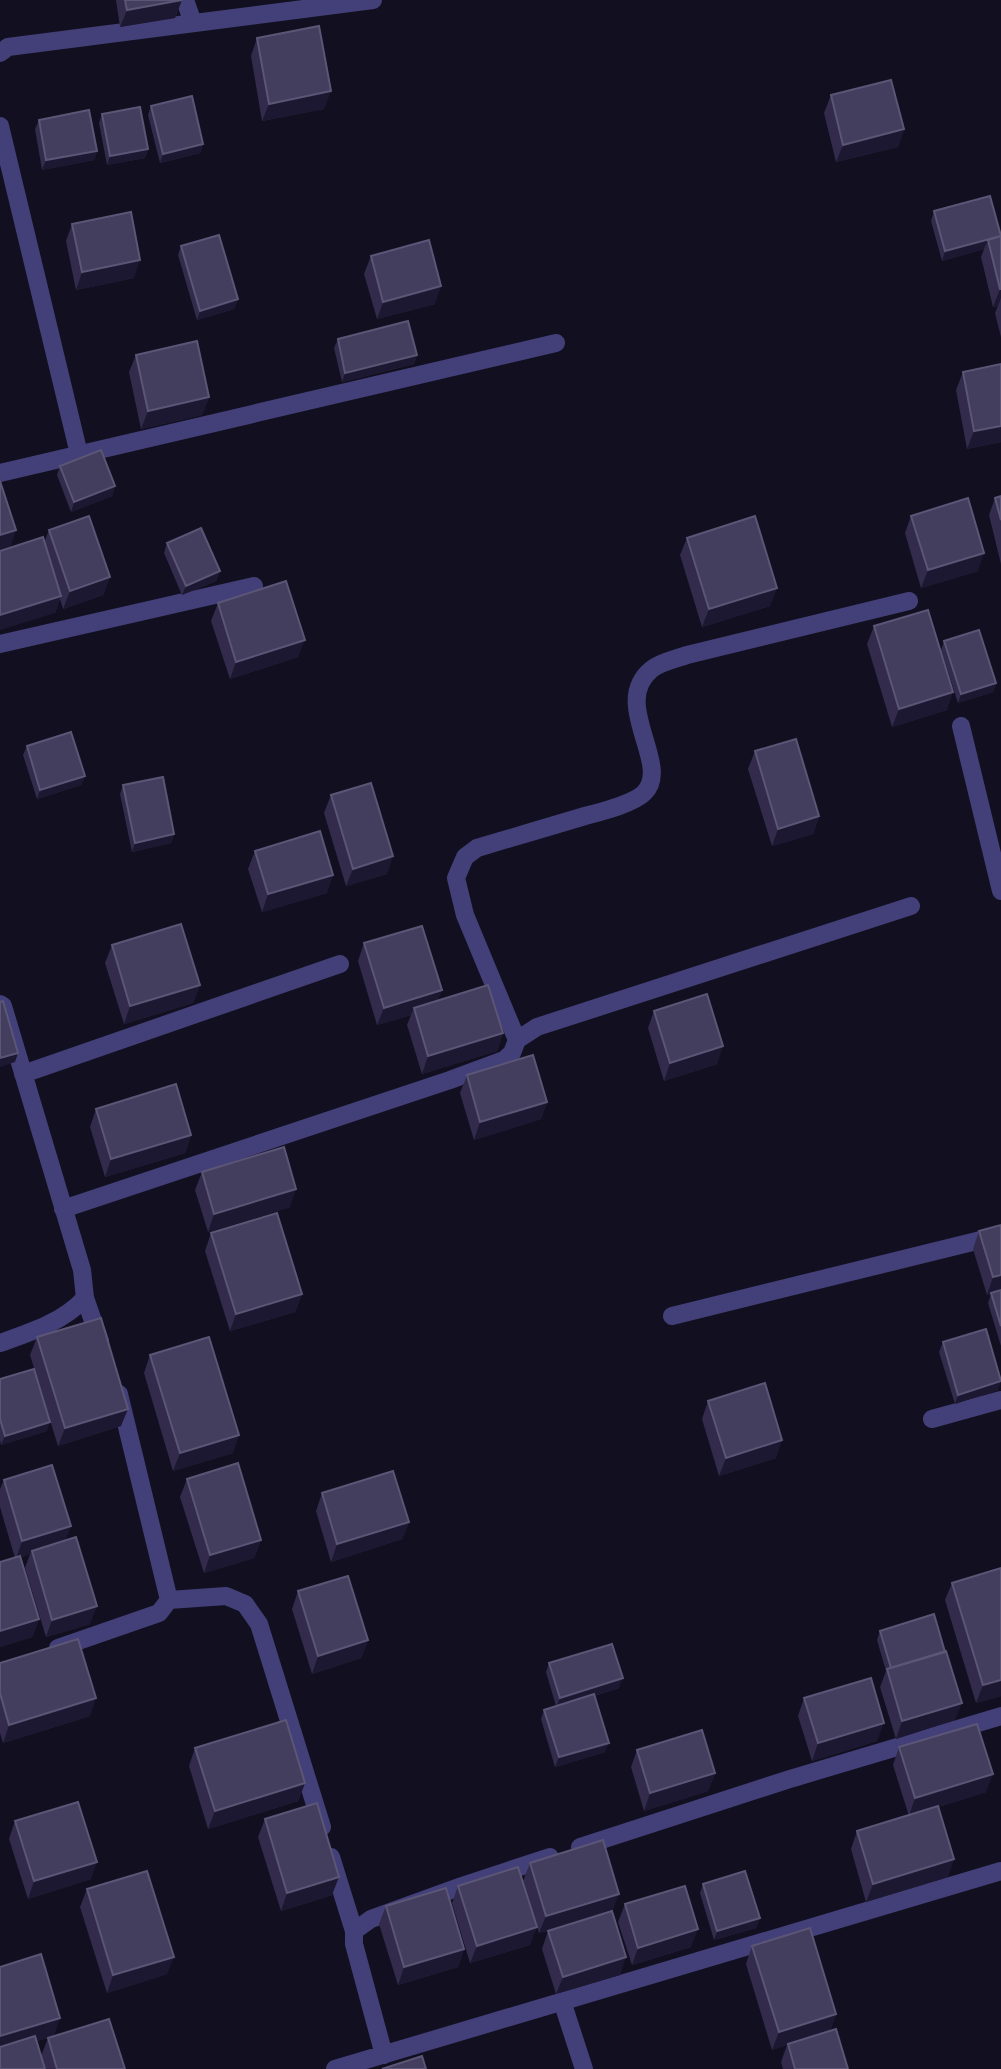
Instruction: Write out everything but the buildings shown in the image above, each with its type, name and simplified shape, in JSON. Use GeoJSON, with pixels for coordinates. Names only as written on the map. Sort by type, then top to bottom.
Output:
{"type":"FeatureCollection","features":[{"type":"Feature","properties":{"kind":"street"},"geometry":{"type":"LineString","coordinates":[[185,0],[193,23]]}},
{"type":"Feature","properties":{"kind":"street"},"geometry":{"type":"LineString","coordinates":[[0,52],[8,47],[373,0]]}},
{"type":"Feature","properties":{"kind":"street"},"geometry":{"type":"LineString","coordinates":[[0,126],[79,454]]}},
{"type":"Feature","properties":{"kind":"street"},"geometry":{"type":"LineString","coordinates":[[0,473],[556,342]]}},
{"type":"Feature","properties":{"kind":"street"},"geometry":{"type":"LineString","coordinates":[[0,644],[254,586]]}},
{"type":"Feature","properties":{"kind":"street"},"geometry":{"type":"LineString","coordinates":[[517,1040],[465,915],[456,878],[465,857],[477,848],[621,805],[644,793],[652,779],[651,765],[635,699],[641,680],[654,667],[687,655],[909,601]]}},
{"type":"Feature","properties":{"kind":"street"},"geometry":{"type":"LineString","coordinates":[[961,726],[1001,891]]}},
{"type":"Feature","properties":{"kind":"street"},"geometry":{"type":"LineString","coordinates":[[63,1209],[504,1060],[512,1053],[517,1040],[537,1027],[911,906]]}},
{"type":"Feature","properties":{"kind":"street"},"geometry":{"type":"LineString","coordinates":[[23,1074],[340,964]]}},
{"type":"Feature","properties":{"kind":"street"},"geometry":{"type":"LineString","coordinates":[[0,1004],[3,1006],[82,1270],[85,1298],[122,1402],[169,1601]]}},
{"type":"Feature","properties":{"kind":"street"},"geometry":{"type":"LineString","coordinates":[[672,1316],[1001,1235]]}},
{"type":"Feature","properties":{"kind":"street"},"geometry":{"type":"LineString","coordinates":[[0,1343],[49,1325],[76,1308],[85,1298]]}},
{"type":"Feature","properties":{"kind":"street"},"geometry":{"type":"LineString","coordinates":[[932,1419],[1001,1400]]}},
{"type":"Feature","properties":{"kind":"street"},"geometry":{"type":"LineString","coordinates":[[37,1655],[159,1613],[169,1601],[226,1595],[245,1604],[259,1624],[354,1931],[354,1944],[384,2055]]}},
{"type":"Feature","properties":{"kind":"street"},"geometry":{"type":"LineString","coordinates":[[354,1931],[371,1919],[475,1882],[793,1778],[1001,1716]]}},
{"type":"Feature","properties":{"kind":"street"},"geometry":{"type":"LineString","coordinates":[[335,2069],[1001,1871]]}},
{"type":"Feature","properties":{"kind":"street"},"geometry":{"type":"LineString","coordinates":[[562,2001],[584,2069]]}}]}
